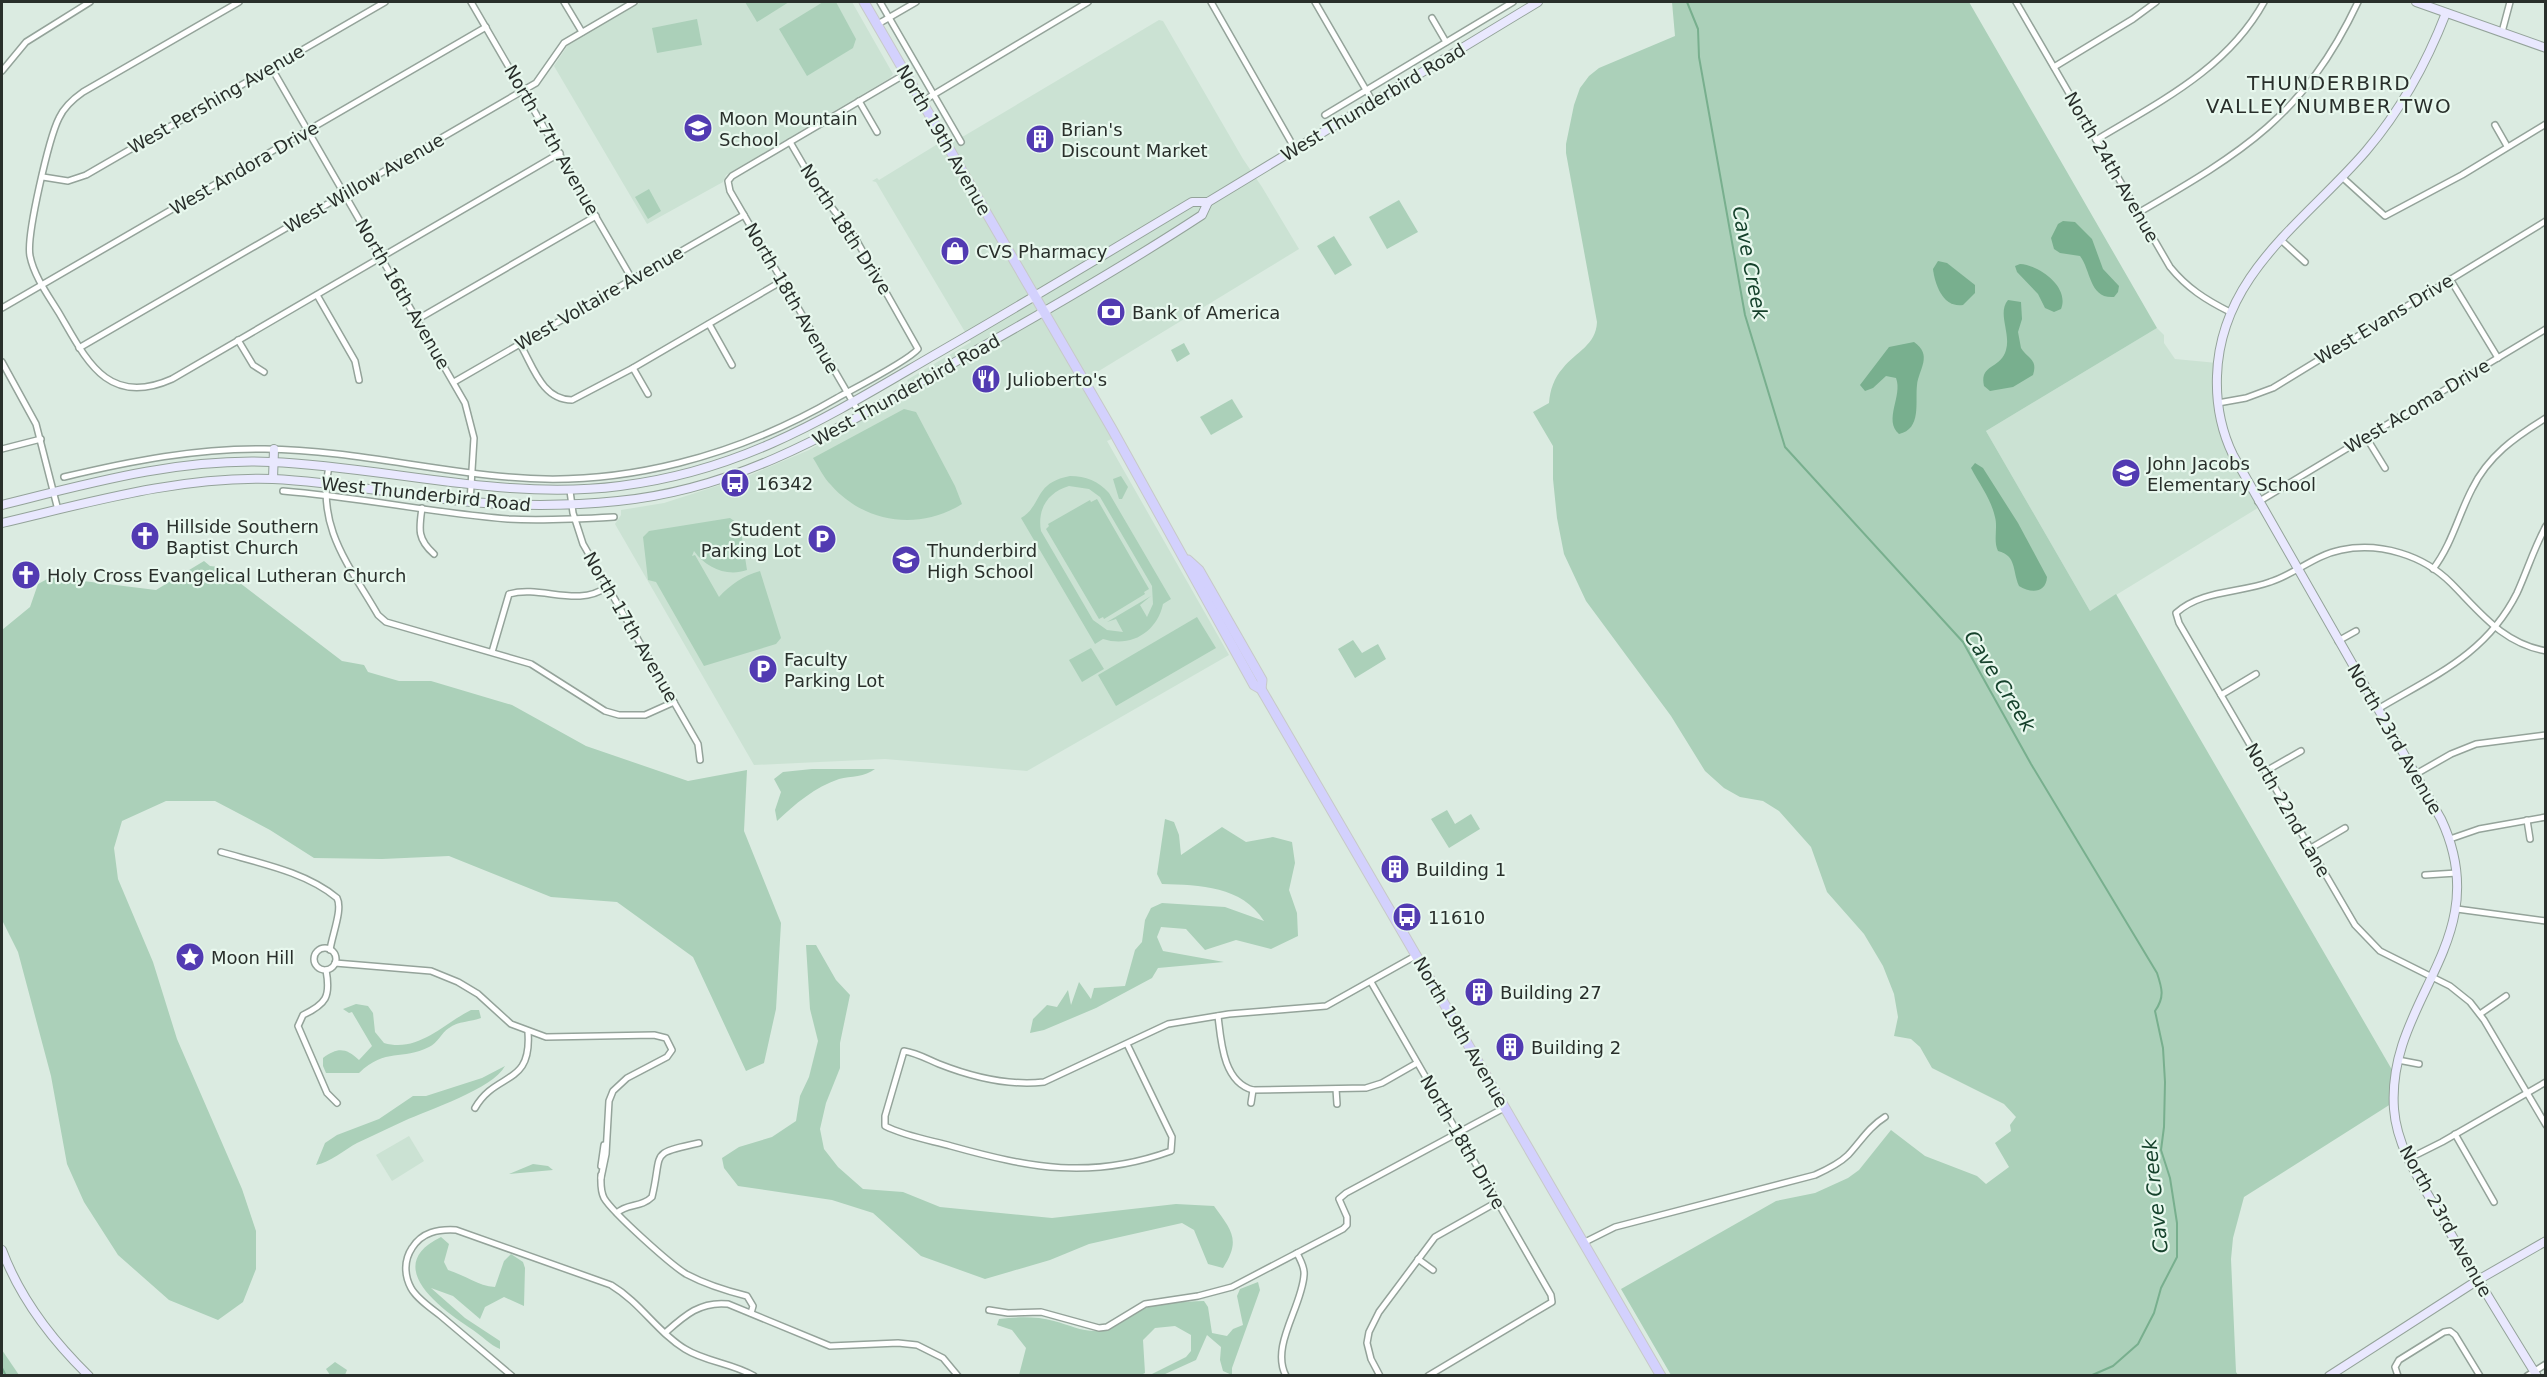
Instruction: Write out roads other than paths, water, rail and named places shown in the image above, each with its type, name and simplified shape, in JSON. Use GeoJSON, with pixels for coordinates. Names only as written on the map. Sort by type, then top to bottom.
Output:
{"type":"FeatureCollection","features":[{"type":"Feature","properties":{"kind":"main road","name":"North 19th Avenue"},"geometry":{"type":"LineString","coordinates":[[864,2],[1186,558],[1191,574],[1254,685],[1261,689],[1661,1376]]}},
{"type":"Feature","properties":{"kind":"main road","name":"West Thunderbird Road"},"geometry":{"type":"LineString","coordinates":[[2,505],[87,484],[177,466],[241,461],[329,466],[531,491],[570,491],[618,487],[680,476],[736,459],[780,442],[853,403],[1192,202],[1208,202],[1538,2]]}},
{"type":"Feature","properties":{"kind":"main road"},"geometry":{"type":"LineString","coordinates":[[2416,2],[2546,48]]}},
{"type":"Feature","properties":{"kind":"main road","name":"North 23rd Avenue"},"geometry":{"type":"LineString","coordinates":[[2446,13],[2417,76],[2396,111],[2366,150],[2249,277],[2230,312],[2219,352],[2218,403],[2228,446],[2258,502],[2416,774],[2450,839],[2458,873],[2457,909],[2452,930],[2398,1060],[2394,1110],[2401,1143],[2408,1159],[2533,1374]]}},
{"type":"Feature","properties":{"kind":"main road","name":"West Thunderbird Road"},"geometry":{"type":"LineString","coordinates":[[2,524],[119,495],[180,484],[273,479],[325,483],[470,502],[572,505],[643,498],[720,480],[787,455],[861,416],[1044,312],[1202,215],[1208,202]]}},
{"type":"Feature","properties":{"kind":"main road"},"geometry":{"type":"LineString","coordinates":[[925,361],[933,375]]}},
{"type":"Feature","properties":{"kind":"main road"},"geometry":{"type":"LineString","coordinates":[[273,479],[274,449]]}},
{"type":"Feature","properties":{"kind":"main road"},"geometry":{"type":"LineString","coordinates":[[2329,1376],[2478,1280],[2546,1241]]}},
{"type":"Feature","properties":{"kind":"main road"},"geometry":{"type":"LineString","coordinates":[[2,1251],[32,1307],[61,1346],[89,1376]]}},
{"type":"Feature","properties":{"kind":"street"},"geometry":{"type":"LineString","coordinates":[[2,71],[26,42],[90,2]]}},
{"type":"Feature","properties":{"kind":"street"},"geometry":{"type":"LineString","coordinates":[[239,2],[83,92],[59,117],[54,130],[28,245],[32,264],[42,285],[90,366],[104,378],[134,387],[154,386],[172,379],[560,153]]}},
{"type":"Feature","properties":{"kind":"street","name":"West Pershing Avenue"},"geometry":{"type":"LineString","coordinates":[[43,177],[60,181],[78,179],[385,2]]}},
{"type":"Feature","properties":{"kind":"street","name":"North 17th Avenue"},"geometry":{"type":"LineString","coordinates":[[471,2],[632,279]]}},
{"type":"Feature","properties":{"kind":"street"},"geometry":{"type":"LineString","coordinates":[[564,2],[582,32]]}},
{"type":"Feature","properties":{"kind":"street","name":"West Willow Avenue"},"geometry":{"type":"LineString","coordinates":[[80,348],[539,81],[564,43],[634,2]]}},
{"type":"Feature","properties":{"kind":"street","name":"North 19th Avenue"},"geometry":{"type":"LineString","coordinates":[[880,2],[961,142]]}},
{"type":"Feature","properties":{"kind":"street"},"geometry":{"type":"LineString","coordinates":[[878,24],[916,2]]}},
{"type":"Feature","properties":{"kind":"street"},"geometry":{"type":"LineString","coordinates":[[923,101],[1088,2]]}},
{"type":"Feature","properties":{"kind":"street"},"geometry":{"type":"LineString","coordinates":[[1211,2],[1295,149]]}},
{"type":"Feature","properties":{"kind":"street"},"geometry":{"type":"LineString","coordinates":[[1315,2],[1373,102]]}},
{"type":"Feature","properties":{"kind":"street","name":"West Thunderbird Road"},"geometry":{"type":"LineString","coordinates":[[1325,115],[1514,2]]}},
{"type":"Feature","properties":{"kind":"street","name":"North 24th Avenue"},"geometry":{"type":"LineString","coordinates":[[2016,2],[2170,267],[2197,295],[2230,312]]}},
{"type":"Feature","properties":{"kind":"street"},"geometry":{"type":"LineString","coordinates":[[2054,67],[2133,19],[2156,2]]}},
{"type":"Feature","properties":{"kind":"street"},"geometry":{"type":"LineString","coordinates":[[2096,140],[2174,94],[2206,71],[2239,37],[2264,2]]}},
{"type":"Feature","properties":{"kind":"street"},"geometry":{"type":"LineString","coordinates":[[2138,213],[2236,154],[2275,122],[2326,62],[2358,2]]}},
{"type":"Feature","properties":{"kind":"street"},"geometry":{"type":"LineString","coordinates":[[2502,32],[2510,2]]}},
{"type":"Feature","properties":{"kind":"street","name":"West Thunderbird Road"},"geometry":{"type":"LineString","coordinates":[[1432,18],[1446,42]]}},
{"type":"Feature","properties":{"kind":"street","name":"West Andora Drive"},"geometry":{"type":"LineString","coordinates":[[2,308],[486,27]]}},
{"type":"Feature","properties":{"kind":"street","name":"North 16th Avenue"},"geometry":{"type":"LineString","coordinates":[[271,67],[418,319],[468,410],[473,428],[470,502]]}},
{"type":"Feature","properties":{"kind":"street"},"geometry":{"type":"LineString","coordinates":[[790,142],[906,73]]}},
{"type":"Feature","properties":{"kind":"street"},"geometry":{"type":"LineString","coordinates":[[859,101],[877,132]]}},
{"type":"Feature","properties":{"kind":"street"},"geometry":{"type":"LineString","coordinates":[[2342,177],[2385,216],[2462,175],[2546,124]]}},
{"type":"Feature","properties":{"kind":"street"},"geometry":{"type":"LineString","coordinates":[[2495,125],[2507,146]]}},
{"type":"Feature","properties":{"kind":"street","name":"North 18th Avenue"},"geometry":{"type":"LineString","coordinates":[[790,142],[729,178],[728,188],[861,416]]}},
{"type":"Feature","properties":{"kind":"street","name":"North 18th Drive"},"geometry":{"type":"LineString","coordinates":[[790,142],[818,190],[854,236],[918,349]]}},
{"type":"Feature","properties":{"kind":"street","name":"West Voltaire Avenue"},"geometry":{"type":"LineString","coordinates":[[454,382],[744,214]]}},
{"type":"Feature","properties":{"kind":"street"},"geometry":{"type":"LineString","coordinates":[[418,319],[596,216]]}},
{"type":"Feature","properties":{"kind":"street","name":"West Evans Drive"},"geometry":{"type":"LineString","coordinates":[[2218,403],[2246,398],[2273,388],[2546,221]]}},
{"type":"Feature","properties":{"kind":"street"},"geometry":{"type":"LineString","coordinates":[[2281,240],[2305,262]]}},
{"type":"Feature","properties":{"kind":"street"},"geometry":{"type":"LineString","coordinates":[[2450,279],[2498,358]]}},
{"type":"Feature","properties":{"kind":"street"},"geometry":{"type":"LineString","coordinates":[[520,344],[548,392],[563,400],[572,400],[584,396],[782,281]]}},
{"type":"Feature","properties":{"kind":"street"},"geometry":{"type":"LineString","coordinates":[[317,295],[355,361],[359,380]]}},
{"type":"Feature","properties":{"kind":"street"},"geometry":{"type":"LineString","coordinates":[[709,324],[732,365]]}},
{"type":"Feature","properties":{"kind":"street","name":"West Acoma Drive"},"geometry":{"type":"LineString","coordinates":[[2258,502],[2546,329]]}},
{"type":"Feature","properties":{"kind":"street"},"geometry":{"type":"LineString","coordinates":[[238,340],[253,365],[264,372]]}},
{"type":"Feature","properties":{"kind":"street","name":"West Thunderbird Road"},"geometry":{"type":"LineString","coordinates":[[64,477],[180,453],[274,449],[327,453],[522,478],[571,478],[663,467],[710,455],[758,438],[815,411],[918,349]]}},
{"type":"Feature","properties":{"kind":"street"},"geometry":{"type":"LineString","coordinates":[[2,362],[27,404],[41,439],[58,510]]}},
{"type":"Feature","properties":{"kind":"street"},"geometry":{"type":"LineString","coordinates":[[633,368],[648,394]]}},
{"type":"Feature","properties":{"kind":"street"},"geometry":{"type":"LineString","coordinates":[[2433,569],[2450,542],[2466,502],[2482,471],[2503,448],[2546,418]]}},
{"type":"Feature","properties":{"kind":"street"},"geometry":{"type":"LineString","coordinates":[[2366,437],[2385,468]]}},
{"type":"Feature","properties":{"kind":"street"},"geometry":{"type":"LineString","coordinates":[[2,449],[41,439]]}},
{"type":"Feature","properties":{"kind":"street"},"geometry":{"type":"LineString","coordinates":[[329,466],[324,494],[328,519],[335,540],[378,615],[391,625],[531,664],[605,711],[619,715],[645,715],[674,702]]}},
{"type":"Feature","properties":{"kind":"street"},"geometry":{"type":"LineString","coordinates":[[85,472],[87,484]]}},
{"type":"Feature","properties":{"kind":"street","name":"West Thunderbird Road"},"geometry":{"type":"LineString","coordinates":[[284,490],[508,519],[614,517]]}},
{"type":"Feature","properties":{"kind":"street","name":"North 17th Avenue"},"geometry":{"type":"LineString","coordinates":[[570,491],[575,519],[586,551],[698,744],[700,760]]}},
{"type":"Feature","properties":{"kind":"street"},"geometry":{"type":"LineString","coordinates":[[422,508],[420,536],[424,545],[434,554]]}},
{"type":"Feature","properties":{"kind":"street"},"geometry":{"type":"LineString","coordinates":[[2378,709],[2461,661],[2480,644],[2517,594],[2546,526]]}},
{"type":"Feature","properties":{"kind":"street"},"geometry":{"type":"LineString","coordinates":[[2297,569],[2323,555],[2339,550],[2366,548],[2397,552],[2433,569],[2493,627],[2519,643],[2546,651]]}},
{"type":"Feature","properties":{"kind":"street","name":"North 22nd Lane"},"geometry":{"type":"LineString","coordinates":[[2297,569],[2267,584],[2197,600],[2183,606],[2176,613],[2221,695],[2362,934],[2380,951],[2393,959],[2460,992],[2480,1014],[2546,1125]]}},
{"type":"Feature","properties":{"kind":"street"},"geometry":{"type":"LineString","coordinates":[[492,652],[509,594],[582,597],[590,596],[607,586]]}},
{"type":"Feature","properties":{"kind":"street"},"geometry":{"type":"LineString","coordinates":[[2338,641],[2356,631]]}},
{"type":"Feature","properties":{"kind":"street"},"geometry":{"type":"LineString","coordinates":[[2221,695],[2256,674]]}},
{"type":"Feature","properties":{"kind":"street"},"geometry":{"type":"LineString","coordinates":[[2416,774],[2451,754],[2476,744],[2546,735]]}},
{"type":"Feature","properties":{"kind":"street"},"geometry":{"type":"LineString","coordinates":[[2266,771],[2301,751]]}},
{"type":"Feature","properties":{"kind":"street"},"geometry":{"type":"LineString","coordinates":[[2450,839],[2479,830],[2546,817]]}},
{"type":"Feature","properties":{"kind":"street"},"geometry":{"type":"LineString","coordinates":[[2527,820],[2530,839]]}},
{"type":"Feature","properties":{"kind":"street"},"geometry":{"type":"LineString","coordinates":[[2311,848],[2345,828]]}},
{"type":"Feature","properties":{"kind":"street"},"geometry":{"type":"LineString","coordinates":[[221,852],[269,864],[337,898],[340,910],[332,933],[330,950],[335,957],[335,963]]}},
{"type":"Feature","properties":{"kind":"street"},"geometry":{"type":"LineString","coordinates":[[2425,875],[2458,873]]}},
{"type":"Feature","properties":{"kind":"street"},"geometry":{"type":"LineString","coordinates":[[2457,909],[2546,921]]}},
{"type":"Feature","properties":{"kind":"street"},"geometry":{"type":"LineString","coordinates":[[326,970],[317,967],[315,956],[321,949],[330,950]]}},
{"type":"Feature","properties":{"kind":"street"},"geometry":{"type":"LineString","coordinates":[[1127,1044],[1172,1137],[1171,1151],[1106,1167],[1056,1169],[992,1158],[885,1126],[885,1116],[904,1051],[972,1075],[1029,1084],[1060,1076],[1168,1024],[1218,1016],[1326,1006],[1417,955]]}},
{"type":"Feature","properties":{"kind":"street"},"geometry":{"type":"LineString","coordinates":[[326,970],[335,963],[431,971],[470,988],[502,1018],[528,1032],[546,1037],[662,1036],[670,1043],[672,1050],[667,1057],[627,1078],[613,1091],[609,1101],[606,1154],[601,1178],[602,1192],[617,1213],[686,1274],[747,1296],[753,1306],[751,1313]]}},
{"type":"Feature","properties":{"kind":"street"},"geometry":{"type":"LineString","coordinates":[[326,970],[327,989],[324,1003],[303,1015],[298,1026],[327,1093],[337,1103]]}},
{"type":"Feature","properties":{"kind":"street","name":"North 18th Drive"},"geometry":{"type":"LineString","coordinates":[[1371,982],[1551,1295],[1552,1302],[1428,1376]]}},
{"type":"Feature","properties":{"kind":"street"},"geometry":{"type":"LineString","coordinates":[[2480,1014],[2506,996]]}},
{"type":"Feature","properties":{"kind":"street"},"geometry":{"type":"LineString","coordinates":[[1218,1016],[1224,1056],[1232,1074],[1239,1082],[1253,1090],[1373,1086],[1417,1063]]}},
{"type":"Feature","properties":{"kind":"street"},"geometry":{"type":"LineString","coordinates":[[475,1108],[488,1092],[524,1067],[529,1050],[528,1032]]}},
{"type":"Feature","properties":{"kind":"street"},"geometry":{"type":"LineString","coordinates":[[2398,1060],[2419,1064]]}},
{"type":"Feature","properties":{"kind":"street"},"geometry":{"type":"LineString","coordinates":[[2408,1159],[2546,1082]]}},
{"type":"Feature","properties":{"kind":"street"},"geometry":{"type":"LineString","coordinates":[[1336,1089],[1336,1104]]}},
{"type":"Feature","properties":{"kind":"street"},"geometry":{"type":"LineString","coordinates":[[1251,1103],[1253,1090]]}},
{"type":"Feature","properties":{"kind":"street"},"geometry":{"type":"LineString","coordinates":[[989,1310],[1008,1313],[1041,1312],[1099,1328],[1107,1326],[1145,1304],[1198,1296],[1232,1287],[1347,1225],[1339,1199],[1346,1193],[1504,1108]]}},
{"type":"Feature","properties":{"kind":"street"},"geometry":{"type":"LineString","coordinates":[[1583,1243],[1615,1227],[1815,1175],[1834,1166],[1848,1155],[1873,1124],[1885,1117]]}},
{"type":"Feature","properties":{"kind":"street"},"geometry":{"type":"LineString","coordinates":[[2455,1134],[2494,1202]]}},
{"type":"Feature","properties":{"kind":"street"},"geometry":{"type":"LineString","coordinates":[[617,1213],[622,1208],[641,1205],[652,1197],[656,1166],[662,1154],[699,1143]]}},
{"type":"Feature","properties":{"kind":"street"},"geometry":{"type":"LineString","coordinates":[[1380,1376],[1371,1359],[1367,1343],[1374,1320],[1430,1242],[1442,1232],[1497,1202]]}},
{"type":"Feature","properties":{"kind":"street"},"geometry":{"type":"LineString","coordinates":[[512,1376],[416,1295],[408,1281],[406,1265],[408,1255],[417,1241],[428,1233],[440,1229],[455,1230],[611,1285],[641,1307],[665,1333],[693,1354],[754,1376]]}},
{"type":"Feature","properties":{"kind":"street"},"geometry":{"type":"LineString","coordinates":[[1286,1376],[1280,1359],[1304,1274],[1297,1253]]}},
{"type":"Feature","properties":{"kind":"street"},"geometry":{"type":"LineString","coordinates":[[1418,1259],[1433,1270]]}},
{"type":"Feature","properties":{"kind":"street"},"geometry":{"type":"LineString","coordinates":[[665,1333],[684,1316],[703,1306],[728,1304],[830,1346],[898,1343],[917,1345],[943,1358],[958,1376]]}},
{"type":"Feature","properties":{"kind":"street"},"geometry":{"type":"LineString","coordinates":[[2398,1376],[2395,1367],[2399,1360],[2444,1332],[2450,1331],[2456,1335],[2480,1376]]}},
{"type":"Feature","properties":{"kind":"street","name":"North 23rd Avenue"},"geometry":{"type":"LineString","coordinates":[[2533,1374],[2546,1364]]}},
{"type":"Feature","properties":{"kind":"waterway","name":"Cave Creek"},"geometry":{"type":"LineString","coordinates":[[1687,2],[1698,29],[1699,57],[1745,315],[1785,447],[1963,642],[2031,764],[2159,978],[2161,997],[2155,1011],[2163,1048],[2165,1082],[2161,1150],[2170,1178],[2177,1223],[2177,1257],[2161,1288],[2154,1313],[2138,1344],[2113,1366],[2090,1376]]}},
{"type":"Feature","properties":{"kind":"waterway"},"geometry":{"type":"LineString","coordinates":[[2,1368],[6,1376]]}},
{"type":"Feature","properties":{"kind":"place","name":"Moon Mountain School"},"geometry":{"type":"Point","coordinates":[698,128]}},
{"type":"Feature","properties":{"kind":"place","name":"Brian's Discount Market"},"geometry":{"type":"Point","coordinates":[1040,139]}},
{"type":"Feature","properties":{"kind":"place","name":"CVS Pharmacy"},"geometry":{"type":"Point","coordinates":[955,251]}},
{"type":"Feature","properties":{"kind":"place","name":"Bank of America"},"geometry":{"type":"Point","coordinates":[1111,312]}},
{"type":"Feature","properties":{"kind":"place","name":"Julioberto's"},"geometry":{"type":"Point","coordinates":[986,379]}},
{"type":"Feature","properties":{"kind":"place","name":"John Jacobs Elementary School"},"geometry":{"type":"Point","coordinates":[2126,473]}},
{"type":"Feature","properties":{"kind":"place","name":"16342"},"geometry":{"type":"Point","coordinates":[735,483]}},
{"type":"Feature","properties":{"kind":"place","name":"Hillside Southern Baptist Church"},"geometry":{"type":"Point","coordinates":[145,536]}},
{"type":"Feature","properties":{"kind":"place","name":"Student Parking Lot"},"geometry":{"type":"Point","coordinates":[822,539]}},
{"type":"Feature","properties":{"kind":"place","name":"Thunderbird High School"},"geometry":{"type":"Point","coordinates":[906,560]}},
{"type":"Feature","properties":{"kind":"place","name":"Holy Cross Evangelical Lutheran Church"},"geometry":{"type":"Point","coordinates":[26,575]}},
{"type":"Feature","properties":{"kind":"place","name":"Faculty Parking Lot"},"geometry":{"type":"Point","coordinates":[763,669]}},
{"type":"Feature","properties":{"kind":"place","name":"Building 1"},"geometry":{"type":"Point","coordinates":[1395,869]}},
{"type":"Feature","properties":{"kind":"place","name":"11610"},"geometry":{"type":"Point","coordinates":[1407,917]}},
{"type":"Feature","properties":{"kind":"place","name":"Moon Hill"},"geometry":{"type":"Point","coordinates":[190,957]}},
{"type":"Feature","properties":{"kind":"place","name":"Building 27"},"geometry":{"type":"Point","coordinates":[1479,992]}},
{"type":"Feature","properties":{"kind":"place","name":"Building 2"},"geometry":{"type":"Point","coordinates":[1510,1047]}},
{"type":"Feature","properties":{"kind":"district","name":"THUNDERBIRD VALLEY NUMBER TWO"},"geometry":{"type":"Point","coordinates":[2329,94]}}]}
